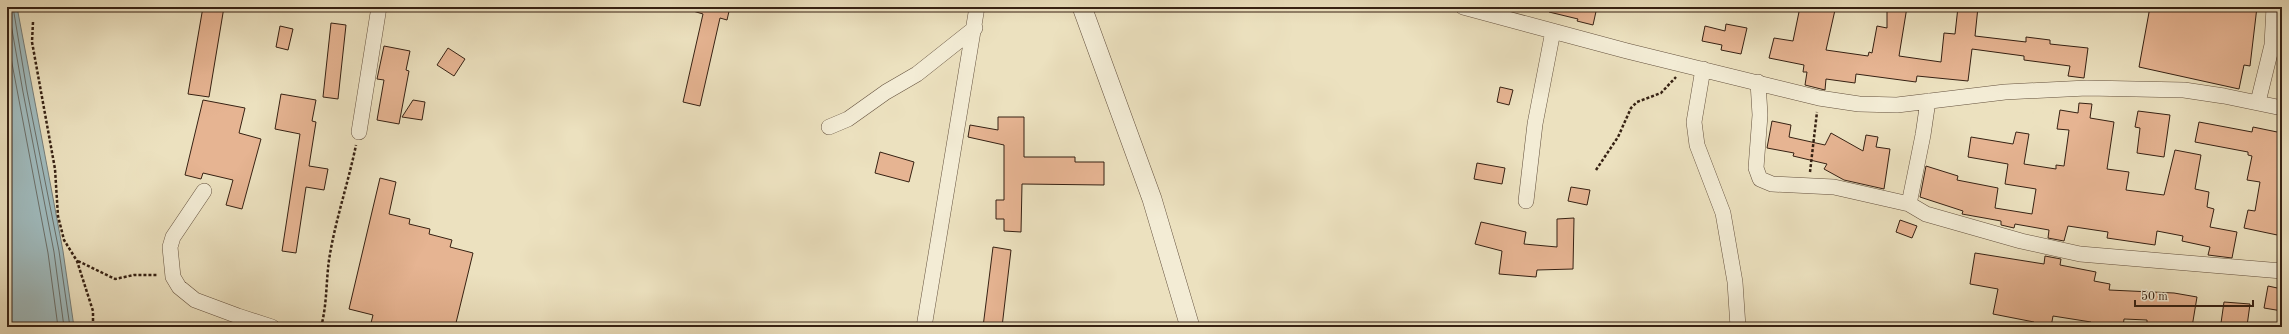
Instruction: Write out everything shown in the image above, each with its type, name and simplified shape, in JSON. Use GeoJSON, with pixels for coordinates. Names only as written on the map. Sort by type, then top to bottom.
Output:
{"type":"FeatureCollection","features":[{"type":"Feature","properties":{"kind":"street"},"geometry":{"type":"LineString","coordinates":[[359,132],[379,7]]}},
{"type":"Feature","properties":{"kind":"street"},"geometry":{"type":"LineString","coordinates":[[924,327],[975,28],[977,7]]}},
{"type":"Feature","properties":{"kind":"street"},"geometry":{"type":"LineString","coordinates":[[1082,7],[1152,199],[1190,327]]}},
{"type":"Feature","properties":{"kind":"street"},"geometry":{"type":"LineString","coordinates":[[1463,7],[1819,98],[1881,105],[2049,88],[2184,90],[2258,102],[2282,108]]}},
{"type":"Feature","properties":{"kind":"street"},"geometry":{"type":"LineString","coordinates":[[2258,102],[2272,45],[2274,7]]}},
{"type":"Feature","properties":{"kind":"street"},"geometry":{"type":"LineString","coordinates":[[829,127],[848,119],[886,92],[917,74],[975,28]]}},
{"type":"Feature","properties":{"kind":"street"},"geometry":{"type":"LineString","coordinates":[[1526,200],[1535,124],[1553,31]]}},
{"type":"Feature","properties":{"kind":"street"},"geometry":{"type":"LineString","coordinates":[[1703,69],[1694,122],[1697,145],[1723,213],[1735,282],[1738,327]]}},
{"type":"Feature","properties":{"kind":"street"},"geometry":{"type":"LineString","coordinates":[[1758,82],[1760,115],[1755,160],[1758,174],[1763,181],[1772,184],[1808,187],[1834,187],[1909,204],[1933,216],[2020,241],[2080,254],[2282,271]]}},
{"type":"Feature","properties":{"kind":"street"},"geometry":{"type":"LineString","coordinates":[[1909,204],[1923,135],[1928,101]]}},
{"type":"Feature","properties":{"kind":"street"},"geometry":{"type":"LineString","coordinates":[[204,191],[173,237],[170,247],[173,277],[179,287],[195,300],[272,327]]}},
{"type":"Feature","properties":{"kind":"path"},"geometry":{"type":"LineString","coordinates":[[33,22],[32,42],[55,169],[58,216],[64,240],[77,261],[92,311],[93,327]]}},
{"type":"Feature","properties":{"kind":"path"},"geometry":{"type":"LineString","coordinates":[[1596,170],[1618,137],[1631,108],[1637,102],[1661,93],[1674,81],[1682,64]]}},
{"type":"Feature","properties":{"kind":"path"},"geometry":{"type":"LineString","coordinates":[[1808,187],[1819,98]]}},
{"type":"Feature","properties":{"kind":"path"},"geometry":{"type":"LineString","coordinates":[[321,327],[325,314],[329,260],[359,132]]}},
{"type":"Feature","properties":{"kind":"path"},"geometry":{"type":"LineString","coordinates":[[77,261],[115,279],[134,275],[154,274],[173,277]]}},
{"type":"Feature","properties":{"kind":"water"},"geometry":{"type":"Polygon","coordinates":[[[7,7],[17,7],[63,251],[74,327],[7,327],[7,7]]]}},
{"type":"Feature","properties":{"kind":"building"},"geometry":{"type":"Polygon","coordinates":[[[203,7],[224,7],[209,97],[188,94],[203,7]]]}},
{"type":"Feature","properties":{"kind":"building"},"geometry":{"type":"Polygon","coordinates":[[[693,7],[730,7],[727,20],[720,18],[700,106],[683,102],[703,14],[693,11],[693,7]]]}},
{"type":"Feature","properties":{"kind":"building"},"geometry":{"type":"Polygon","coordinates":[[[1549,7],[1597,7],[1593,25],[1577,21],[1578,19],[1549,12],[1549,7]]]}},
{"type":"Feature","properties":{"kind":"building"},"geometry":{"type":"Polygon","coordinates":[[[1800,7],[1820,7],[1835,10],[1826,50],[1868,56],[1869,52],[1872,53],[1877,26],[1887,28],[1887,7],[1907,7],[1899,56],[1941,62],[1944,33],[1955,34],[1958,7],[1978,7],[1975,36],[2026,42],[2026,37],[2050,40],[2050,44],[2088,48],[2084,78],[2068,76],[2070,66],[2024,60],[2024,56],[1972,49],[1968,81],[1917,76],[1916,82],[1856,74],[1855,83],[1826,79],[1825,90],[1805,85],[1807,72],[1803,72],[1804,65],[1769,58],[1774,38],[1793,41],[1800,7]]]}},
{"type":"Feature","properties":{"kind":"building"},"geometry":{"type":"Polygon","coordinates":[[[2150,7],[2257,7],[2250,66],[2244,65],[2239,89],[2139,67],[2150,7]]]}},
{"type":"Feature","properties":{"kind":"building"},"geometry":{"type":"Polygon","coordinates":[[[331,23],[346,25],[338,99],[323,97],[331,23]]]}},
{"type":"Feature","properties":{"kind":"building"},"geometry":{"type":"Polygon","coordinates":[[[1726,24],[1747,28],[1741,54],[1721,50],[1722,45],[1702,41],[1705,26],[1725,31],[1726,24]]]}},
{"type":"Feature","properties":{"kind":"building"},"geometry":{"type":"Polygon","coordinates":[[[280,26],[293,29],[288,50],[276,47],[280,26]]]}},
{"type":"Feature","properties":{"kind":"building"},"geometry":{"type":"Polygon","coordinates":[[[384,46],[410,51],[406,70],[409,71],[399,124],[377,120],[384,80],[377,79],[384,46]]]}},
{"type":"Feature","properties":{"kind":"building"},"geometry":{"type":"Polygon","coordinates":[[[448,48],[465,59],[454,76],[437,65],[448,48]]]}},
{"type":"Feature","properties":{"kind":"building"},"geometry":{"type":"Polygon","coordinates":[[[1500,87],[1513,90],[1509,105],[1497,102],[1500,87]]]}},
{"type":"Feature","properties":{"kind":"building"},"geometry":{"type":"Polygon","coordinates":[[[281,94],[316,100],[312,121],[316,122],[309,166],[328,169],[324,190],[306,187],[296,253],[282,251],[300,134],[275,129],[281,94]]]}},
{"type":"Feature","properties":{"kind":"building"},"geometry":{"type":"Polygon","coordinates":[[[203,100],[245,108],[239,133],[261,139],[242,209],[226,205],[233,180],[203,173],[201,179],[185,175],[203,100]]]}},
{"type":"Feature","properties":{"kind":"building"},"geometry":{"type":"Polygon","coordinates":[[[413,100],[425,102],[422,120],[402,117],[413,100]]]}},
{"type":"Feature","properties":{"kind":"building"},"geometry":{"type":"Polygon","coordinates":[[[2079,103],[2092,104],[2090,118],[2114,122],[2107,169],[2129,172],[2126,190],[2164,195],[2175,150],[2201,155],[2195,189],[2209,192],[2207,207],[2214,209],[2210,227],[2237,232],[2232,258],[2208,255],[2210,247],[2182,241],[2183,236],[2157,231],[2155,245],[2107,238],[2108,232],[2068,226],[2064,241],[2048,238],[2049,230],[2015,224],[2014,228],[2001,225],[2001,221],[1962,214],[1963,211],[1920,197],[1926,166],[1958,176],[1957,180],[1998,188],[1995,208],[2032,214],[2036,189],[2005,184],[2008,164],[1968,157],[1971,137],[2013,144],[2016,132],[2029,134],[2024,164],[2056,169],[2056,165],[2064,166],[2069,130],[2057,129],[2060,110],[2078,113],[2079,103]]]}},
{"type":"Feature","properties":{"kind":"building"},"geometry":{"type":"Polygon","coordinates":[[[2138,111],[2170,115],[2164,157],[2137,153],[2140,128],[2135,127],[2138,111]]]}},
{"type":"Feature","properties":{"kind":"building"},"geometry":{"type":"Polygon","coordinates":[[[998,117],[1024,117],[1024,157],[1075,157],[1075,162],[1104,162],[1104,185],[1022,184],[1021,232],[1004,231],[1004,219],[996,219],[996,200],[1004,200],[1004,145],[968,137],[970,125],[998,130],[998,117]]]}},
{"type":"Feature","properties":{"kind":"building"},"geometry":{"type":"Polygon","coordinates":[[[1772,121],[1791,125],[1789,137],[1825,145],[1831,133],[1863,151],[1866,135],[1878,137],[1876,147],[1890,149],[1884,189],[1844,180],[1824,169],[1827,164],[1793,156],[1794,153],[1767,148],[1772,121]]]}},
{"type":"Feature","properties":{"kind":"building"},"geometry":{"type":"Polygon","coordinates":[[[2199,122],[2252,132],[2253,127],[2282,133],[2282,236],[2244,228],[2248,210],[2255,211],[2260,182],[2247,180],[2252,156],[2248,155],[2248,152],[2195,142],[2199,122]]]}},
{"type":"Feature","properties":{"kind":"building"},"geometry":{"type":"Polygon","coordinates":[[[880,152],[914,162],[909,182],[875,173],[880,152]]]}},
{"type":"Feature","properties":{"kind":"building"},"geometry":{"type":"Polygon","coordinates":[[[1477,163],[1505,168],[1502,184],[1474,179],[1477,163]]]}},
{"type":"Feature","properties":{"kind":"building"},"geometry":{"type":"Polygon","coordinates":[[[380,178],[396,182],[389,214],[410,219],[409,224],[430,229],[429,234],[452,240],[450,247],[473,253],[455,327],[370,327],[373,315],[349,309],[380,178]]]}},
{"type":"Feature","properties":{"kind":"building"},"geometry":{"type":"Polygon","coordinates":[[[1571,187],[1590,190],[1587,205],[1568,201],[1571,187]]]}},
{"type":"Feature","properties":{"kind":"building"},"geometry":{"type":"Polygon","coordinates":[[[1574,218],[1573,269],[1537,270],[1536,277],[1499,274],[1502,251],[1475,244],[1481,222],[1526,232],[1524,244],[1557,247],[1557,219],[1574,218]]]}},
{"type":"Feature","properties":{"kind":"building"},"geometry":{"type":"Polygon","coordinates":[[[1900,220],[1917,226],[1912,238],[1896,232],[1900,220]]]}},
{"type":"Feature","properties":{"kind":"building"},"geometry":{"type":"Polygon","coordinates":[[[993,247],[1011,250],[1002,327],[983,327],[993,247]]]}},
{"type":"Feature","properties":{"kind":"building"},"geometry":{"type":"Polygon","coordinates":[[[1975,253],[2044,264],[2045,256],[2061,259],[2060,265],[2096,272],[2094,281],[2110,284],[2109,290],[2174,293],[2197,297],[2192,327],[2147,327],[2147,320],[2124,319],[2123,327],[2104,327],[2090,325],[2091,322],[2053,316],[2051,327],[2033,327],[2034,322],[1993,314],[1998,289],[1970,284],[1975,253]]]}},
{"type":"Feature","properties":{"kind":"building"},"geometry":{"type":"Polygon","coordinates":[[[2268,286],[2282,289],[2282,311],[2264,308],[2268,286]]]}},
{"type":"Feature","properties":{"kind":"building"},"geometry":{"type":"Polygon","coordinates":[[[2224,302],[2250,304],[2247,326],[2221,323],[2224,302]]]}}]}
